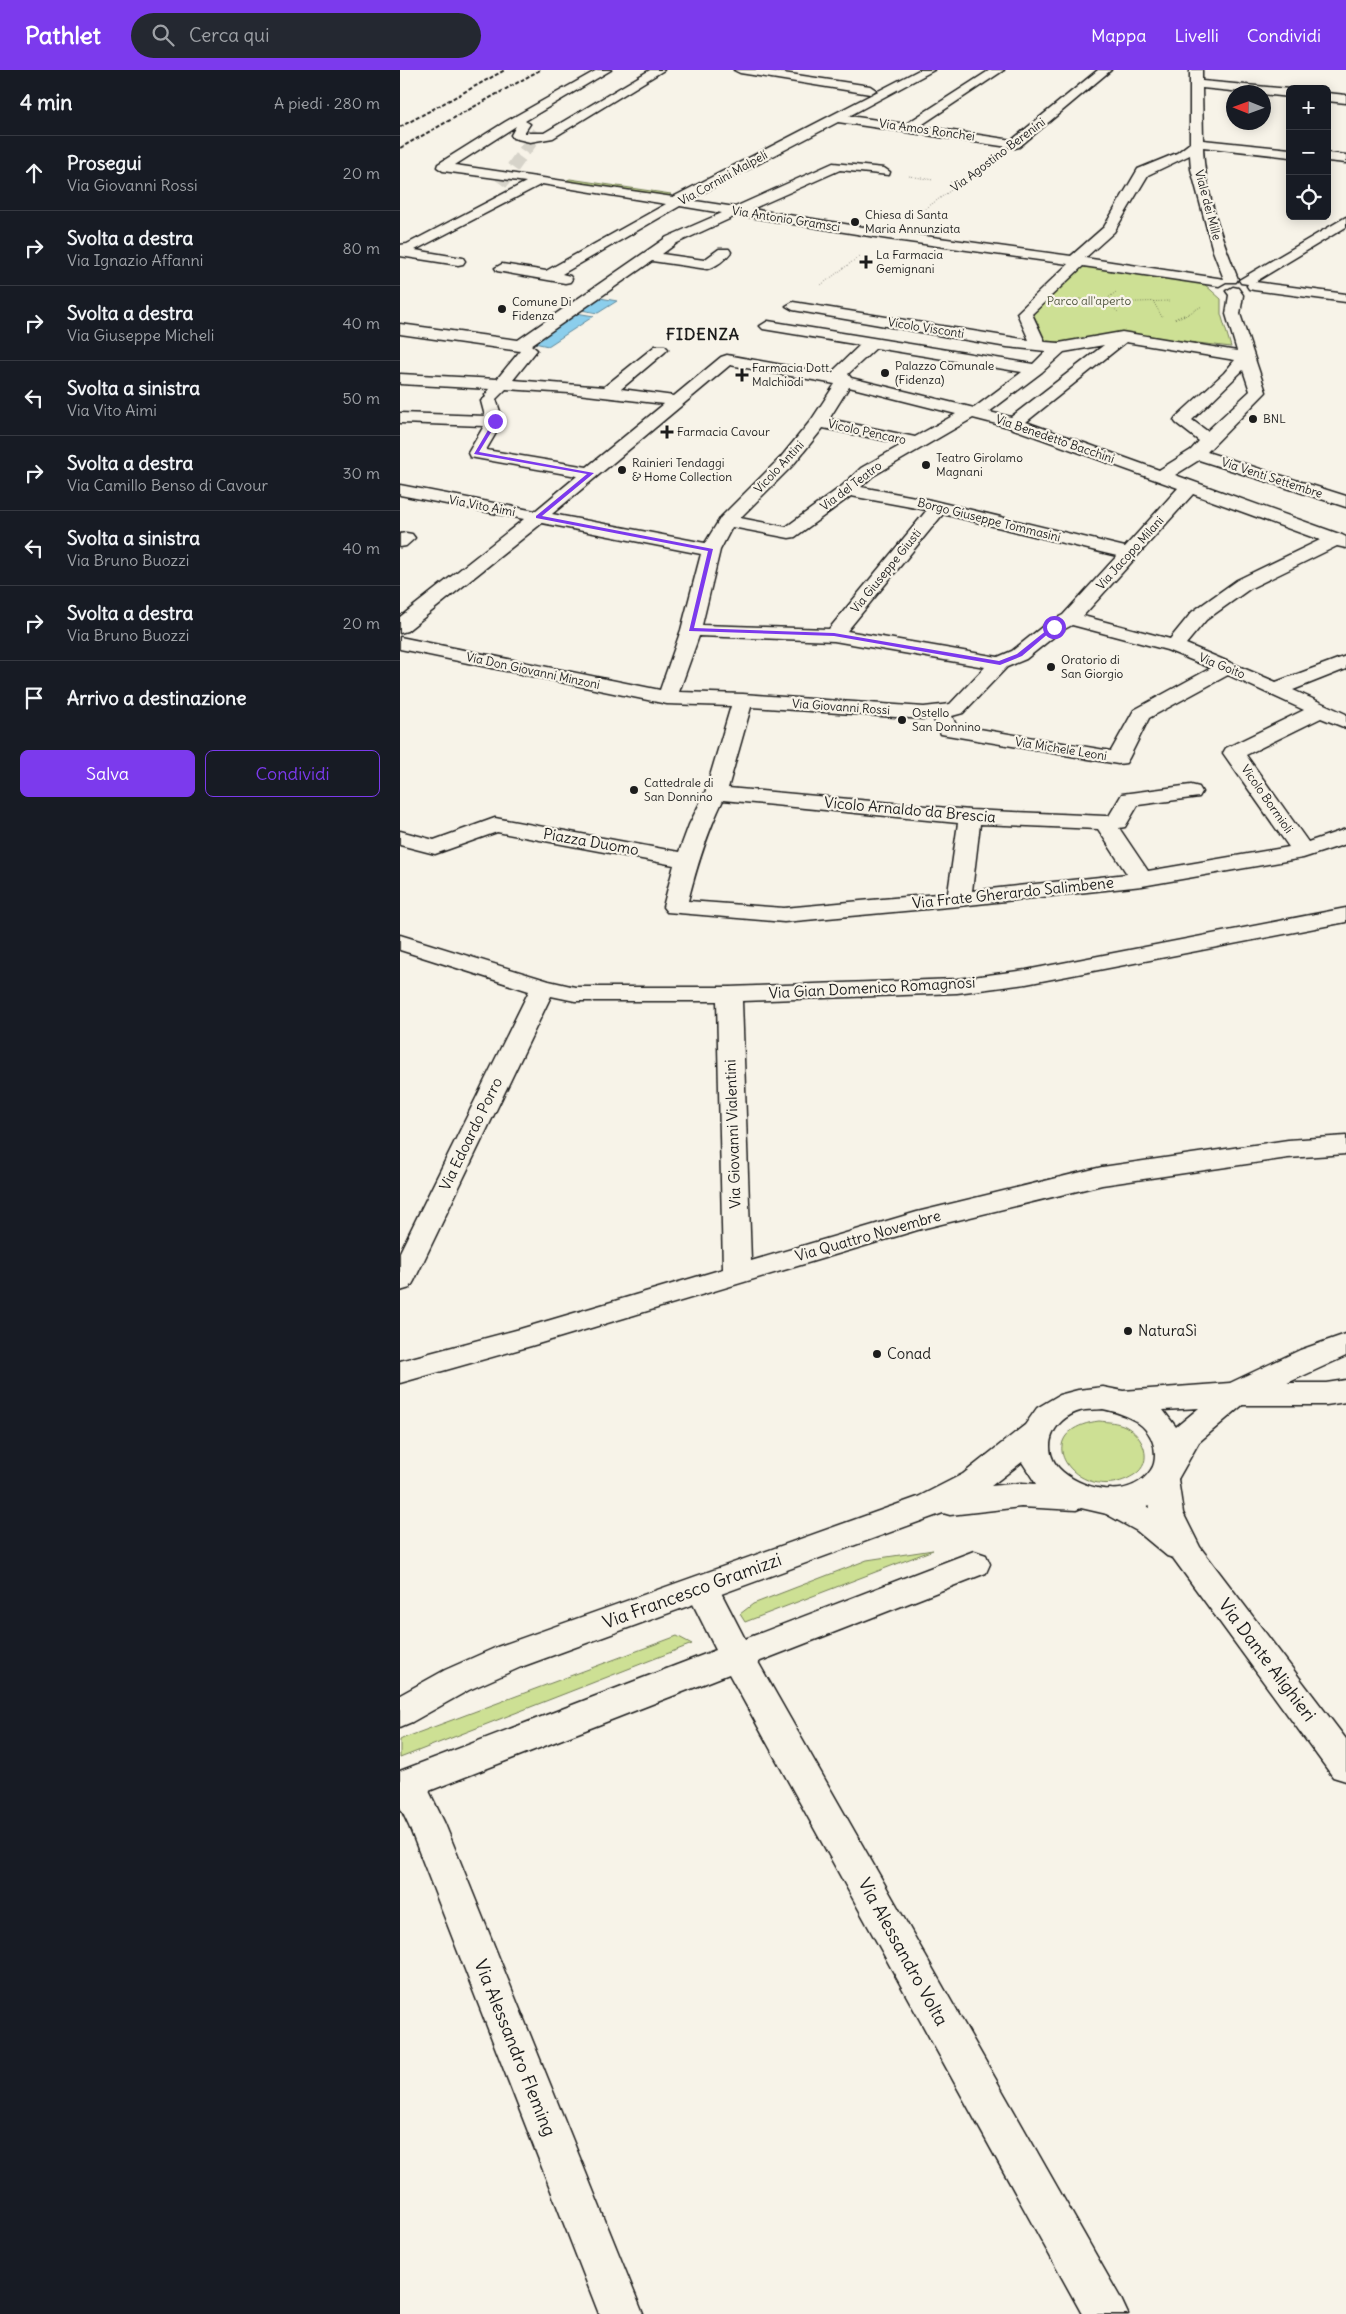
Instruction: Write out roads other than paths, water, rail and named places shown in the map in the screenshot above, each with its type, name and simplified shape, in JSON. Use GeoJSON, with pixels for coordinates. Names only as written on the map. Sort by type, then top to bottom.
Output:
{"type":"FeatureCollection","features":[{"type":"Feature","properties":{"kind":"street"},"geometry":{"type":"LineString","coordinates":[[606,70],[594,81],[516,124],[516,135],[536,138],[553,135],[565,124],[658,70]]}},
{"type":"Feature","properties":{"kind":"street"},"geometry":{"type":"LineString","coordinates":[[538,132],[565,111],[638,70]]}},
{"type":"Feature","properties":{"kind":"street"},"geometry":{"type":"LineString","coordinates":[[740,70],[870,90]]}},
{"type":"Feature","properties":{"kind":"street","name":"Via Cornini Malpeli"},"geometry":{"type":"LineString","coordinates":[[548,276],[674,205],[674,202],[928,70]]}},
{"type":"Feature","properties":{"kind":"street"},"geometry":{"type":"LineString","coordinates":[[909,128],[998,70]]}},
{"type":"Feature","properties":{"kind":"street","name":"Via Agostino Berenini"},"geometry":{"type":"LineString","coordinates":[[1016,144],[1105,70]]}},
{"type":"Feature","properties":{"kind":"street","name":"Viale dei Mille"},"geometry":{"type":"LineString","coordinates":[[1196,70],[1197,169],[1228,284],[1236,294],[1233,314],[1258,392],[1208,440]]}},
{"type":"Feature","properties":{"kind":"street"},"geometry":{"type":"LineString","coordinates":[[1197,84],[1286,93]]}},
{"type":"Feature","properties":{"kind":"street"},"geometry":{"type":"LineString","coordinates":[[1331,97],[1346,99]]}},
{"type":"Feature","properties":{"kind":"street","name":"Via Amos Ronchei"},"geometry":{"type":"LineString","coordinates":[[838,118],[1016,144]]}},
{"type":"Feature","properties":{"kind":"street","name":"Via Antonio Gramsci"},"geometry":{"type":"LineString","coordinates":[[516,124],[443,167],[540,180],[888,235],[1138,269],[1228,284]]}},
{"type":"Feature","properties":{"kind":"street"},"geometry":{"type":"LineString","coordinates":[[1166,164],[1182,156],[1198,143],[1286,153]]}},
{"type":"Feature","properties":{"kind":"street"},"geometry":{"type":"LineString","coordinates":[[1331,157],[1346,159]]}},
{"type":"Feature","properties":{"kind":"street"},"geometry":{"type":"LineString","coordinates":[[1040,345],[1024,313],[1109,229],[1143,172],[1166,164],[1197,169]]}},
{"type":"Feature","properties":{"kind":"street"},"geometry":{"type":"LineString","coordinates":[[520,345],[595,292],[609,286],[672,240],[733,211],[838,166],[884,172]]}},
{"type":"Feature","properties":{"kind":"street"},"geometry":{"type":"LineString","coordinates":[[400,250],[411,247],[540,180]]}},
{"type":"Feature","properties":{"kind":"street"},"geometry":{"type":"LineString","coordinates":[[400,242],[488,195],[501,184]]}},
{"type":"Feature","properties":{"kind":"street"},"geometry":{"type":"LineString","coordinates":[[1228,284],[1246,290],[1255,278],[1346,221]]}},
{"type":"Feature","properties":{"kind":"street"},"geometry":{"type":"LineString","coordinates":[[400,250],[458,261]]}},
{"type":"Feature","properties":{"kind":"street"},"geometry":{"type":"LineString","coordinates":[[650,256],[707,265],[724,252]]}},
{"type":"Feature","properties":{"kind":"street"},"geometry":{"type":"LineString","coordinates":[[502,268],[609,286]]}},
{"type":"Feature","properties":{"kind":"street"},"geometry":{"type":"LineString","coordinates":[[1250,283],[1346,298]]}},
{"type":"Feature","properties":{"kind":"street","name":"Vicolo Visconti"},"geometry":{"type":"LineString","coordinates":[[793,306],[1060,348]]}},
{"type":"Feature","properties":{"kind":"street"},"geometry":{"type":"LineString","coordinates":[[768,326],[1036,368]]}},
{"type":"Feature","properties":{"kind":"street"},"geometry":{"type":"LineString","coordinates":[[400,329],[520,345],[529,350],[489,401]]}},
{"type":"Feature","properties":{"kind":"street"},"geometry":{"type":"LineString","coordinates":[[1014,423],[1122,337]]}},
{"type":"Feature","properties":{"kind":"street"},"geometry":{"type":"LineString","coordinates":[[1060,348],[1122,337],[1246,357]]}},
{"type":"Feature","properties":{"kind":"street","name":"Vicolo Antini"},"geometry":{"type":"LineString","coordinates":[[667,698],[691,630],[711,550],[727,521],[787,461],[818,422],[845,381],[840,373],[872,343]]}},
{"type":"Feature","properties":{"kind":"street","name":"Via del Teatro"},"geometry":{"type":"LineString","coordinates":[[727,521],[789,532],[848,490],[867,472],[915,442],[974,413],[1060,348]]}},
{"type":"Feature","properties":{"kind":"street"},"geometry":{"type":"LineString","coordinates":[[608,392],[660,349]]}},
{"type":"Feature","properties":{"kind":"street"},"geometry":{"type":"LineString","coordinates":[[1161,476],[1197,454],[1208,440],[1182,420],[1230,376],[1246,357]]}},
{"type":"Feature","properties":{"kind":"street","name":"Via Benedetto Bacchini"},"geometry":{"type":"LineString","coordinates":[[676,401],[727,360],[845,381],[1014,423],[1341,541]]}},
{"type":"Feature","properties":{"kind":"street"},"geometry":{"type":"LineString","coordinates":[[400,379],[608,392],[676,401]]}},
{"type":"Feature","properties":{"kind":"street"},"geometry":{"type":"LineString","coordinates":[[469,400],[489,401]]}},
{"type":"Feature","properties":{"kind":"street"},"geometry":{"type":"LineString","coordinates":[[489,401],[495,421],[476,453],[591,473]]}},
{"type":"Feature","properties":{"kind":"street"},"geometry":{"type":"LineString","coordinates":[[400,627],[538,517],[676,401]]}},
{"type":"Feature","properties":{"kind":"street"},"geometry":{"type":"LineString","coordinates":[[400,418],[495,421]]}},
{"type":"Feature","properties":{"kind":"street","name":"Vicolo Pencaro"},"geometry":{"type":"LineString","coordinates":[[818,422],[915,442]]}},
{"type":"Feature","properties":{"kind":"street","name":"Via Venti Settembre"},"geometry":{"type":"LineString","coordinates":[[1197,454],[1346,502]]}},
{"type":"Feature","properties":{"kind":"street","name":"Via Jacopo Milani"},"geometry":{"type":"LineString","coordinates":[[1070,619],[1190,486]]}},
{"type":"Feature","properties":{"kind":"street","name":"Via Vito Aimi"},"geometry":{"type":"LineString","coordinates":[[400,490],[711,550]]}},
{"type":"Feature","properties":{"kind":"street","name":"Borgo Giuseppe Tommasini"},"geometry":{"type":"LineString","coordinates":[[848,490],[939,507],[1130,554]]}},
{"type":"Feature","properties":{"kind":"street","name":"Via Giuseppe Giusti"},"geometry":{"type":"LineString","coordinates":[[834,635],[939,507]]}},
{"type":"Feature","properties":{"kind":"street"},"geometry":{"type":"LineString","coordinates":[[1174,646],[1199,616],[1244,584],[1341,541]]}},
{"type":"Feature","properties":{"kind":"street","name":"Via Goito"},"geometry":{"type":"LineString","coordinates":[[1070,619],[1174,646],[1276,688],[1346,722]]}},
{"type":"Feature","properties":{"kind":"street","name":"Via Giovanni Rossi"},"geometry":{"type":"LineString","coordinates":[[743,700],[924,714],[944,721],[1000,663],[1020,655],[1054,627],[1070,619]]}},
{"type":"Feature","properties":{"kind":"street"},"geometry":{"type":"LineString","coordinates":[[691,630],[834,635],[1000,663]]}},
{"type":"Feature","properties":{"kind":"street","name":"Via Don Giovanni Minzoni"},"geometry":{"type":"LineString","coordinates":[[400,644],[667,698],[743,700]]}},
{"type":"Feature","properties":{"kind":"street"},"geometry":{"type":"LineString","coordinates":[[1276,688],[1346,662]]}},
{"type":"Feature","properties":{"kind":"street","name":"Via Michele Leoni"},"geometry":{"type":"LineString","coordinates":[[944,721],[1118,758],[1141,714],[1227,667]]}},
{"type":"Feature","properties":{"kind":"street"},"geometry":{"type":"LineString","coordinates":[[687,860],[700,825],[716,793],[743,700]]}},
{"type":"Feature","properties":{"kind":"street","name":"Vicolo Bormioli"},"geometry":{"type":"LineString","coordinates":[[1303,851],[1234,752],[1321,710]]}},
{"type":"Feature","properties":{"kind":"street"},"geometry":{"type":"LineString","coordinates":[[1142,879],[1105,823],[1118,822],[1130,798],[1192,792]]}},
{"type":"Feature","properties":{"kind":"street","name":"Vicolo Arnaldo da Brescia"},"geometry":{"type":"LineString","coordinates":[[716,793],[970,817],[1105,823]]}},
{"type":"Feature","properties":{"kind":"street"},"geometry":{"type":"LineString","coordinates":[[959,899],[970,817]]}},
{"type":"Feature","properties":{"kind":"street","name":"Piazza Duomo"},"geometry":{"type":"LineString","coordinates":[[400,838],[435,847],[495,824],[687,860]]}},
{"type":"Feature","properties":{"kind":"street","name":"Via Frate Gherardo Salimbene"},"geometry":{"type":"LineString","coordinates":[[687,860],[675,907],[784,915],[959,899],[1142,879],[1303,851],[1346,836]]}},
{"type":"Feature","properties":{"kind":"street","name":"Via Gian Domenico Romagnosi"},"geometry":{"type":"LineString","coordinates":[[400,942],[542,987],[575,994],[729,994],[957,986],[1026,977],[1346,914]]}},
{"type":"Feature","properties":{"kind":"street","name":"Via Edoardo Porro"},"geometry":{"type":"LineString","coordinates":[[400,1281],[542,987]]}},
{"type":"Feature","properties":{"kind":"street","name":"Via Giovanni Vialentini"},"geometry":{"type":"LineString","coordinates":[[729,994],[737,1274]]}},
{"type":"Feature","properties":{"kind":"street","name":"Via Quattro Novembre"},"geometry":{"type":"LineString","coordinates":[[400,1372],[917,1221],[1102,1176],[1288,1149],[1346,1145]]}},
{"type":"Feature","properties":{"kind":"street","name":"Via Francesco Gramizzi"},"geometry":{"type":"LineString","coordinates":[[929,1506],[983,1497],[1021,1495],[1099,1500],[1140,1495],[1166,1473],[1188,1434],[1235,1394],[1311,1358],[1346,1344]]}},
{"type":"Feature","properties":{"kind":"street"},"geometry":{"type":"LineString","coordinates":[[1235,1394],[1326,1394],[1346,1392]]}},
{"type":"Feature","properties":{"kind":"street","name":"Via Francesco Gramizzi"},"geometry":{"type":"LineString","coordinates":[[1124,1402],[1235,1394]]}},
{"type":"Feature","properties":{"kind":"street","name":"Via Francesco Gramizzi"},"geometry":{"type":"LineString","coordinates":[[400,1712],[457,1680],[509,1657],[929,1506],[974,1482],[1006,1459],[1035,1433],[1046,1417],[1069,1403],[1103,1398],[1124,1402],[1142,1410],[1157,1421],[1167,1435],[1171,1451],[1166,1473]]}},
{"type":"Feature","properties":{"kind":"street"},"geometry":{"type":"LineString","coordinates":[[1035,1433],[1033,1446],[1035,1460],[1043,1473],[1056,1485],[1071,1494],[1099,1500]]}},
{"type":"Feature","properties":{"kind":"street","name":"Via Dante Alighieri"},"geometry":{"type":"LineString","coordinates":[[1166,1473],[1167,1513],[1188,1555],[1346,1766]]}},
{"type":"Feature","properties":{"kind":"street","name":"Via Dante Alighieri"},"geometry":{"type":"LineString","coordinates":[[1099,1500],[1148,1522],[1188,1555]]}},
{"type":"Feature","properties":{"kind":"street"},"geometry":{"type":"LineString","coordinates":[[403,1785],[736,1654],[974,1564]]}},
{"type":"Feature","properties":{"kind":"street","name":"Via Alessandro Volta"},"geometry":{"type":"LineString","coordinates":[[702,1588],[736,1654],[1106,2314]]}},
{"type":"Feature","properties":{"kind":"street","name":"Via Francesco Gramizzi"},"geometry":{"type":"LineString","coordinates":[[400,1695],[457,1680]]}},
{"type":"Feature","properties":{"kind":"street","name":"Via Alessandro Fleming"},"geometry":{"type":"LineString","coordinates":[[403,1785],[427,1824],[621,2314]]}},
{"type":"Feature","properties":{"kind":"water"},"geometry":{"type":"Polygon","coordinates":[[[600,298],[617,301],[598,313],[581,310],[600,298]]]}},
{"type":"Feature","properties":{"kind":"water"},"geometry":{"type":"Polygon","coordinates":[[[576,313],[594,316],[548,346],[530,342],[576,313]]]}},
{"type":"Feature","properties":{"kind":"tunnel"},"geometry":{"type":"LineString","coordinates":[[501,184],[538,132]]}},
{"type":"Feature","properties":{"kind":"railway"},"geometry":{"type":"LineString","coordinates":[[400,127],[505,70]]}},
{"type":"Feature","properties":{"kind":"railway"},"geometry":{"type":"LineString","coordinates":[[400,148],[540,70]]}},
{"type":"Feature","properties":{"kind":"place","name":"Chiesa di Santa Maria Annunziata"},"geometry":{"type":"Point","coordinates":[855,222]}},
{"type":"Feature","properties":{"kind":"place","name":"La Farmacia Gemignani"},"geometry":{"type":"Point","coordinates":[866,262]}},
{"type":"Feature","properties":{"kind":"place","name":"Comune Di Fidenza"},"geometry":{"type":"Point","coordinates":[502,309]}},
{"type":"Feature","properties":{"kind":"place","name":"Palazzo Comunale (Fidenza)"},"geometry":{"type":"Point","coordinates":[885,373]}},
{"type":"Feature","properties":{"kind":"place","name":"Farmacia Dott. Malchiodi"},"geometry":{"type":"Point","coordinates":[742,375]}},
{"type":"Feature","properties":{"kind":"place","name":"BNL"},"geometry":{"type":"Point","coordinates":[1253,419]}},
{"type":"Feature","properties":{"kind":"place","name":"Farmacia Cavour"},"geometry":{"type":"Point","coordinates":[667,432]}},
{"type":"Feature","properties":{"kind":"place","name":"Teatro Girolamo Magnani"},"geometry":{"type":"Point","coordinates":[926,465]}},
{"type":"Feature","properties":{"kind":"place","name":"Rainieri Tendaggi & Home Collection"},"geometry":{"type":"Point","coordinates":[622,470]}},
{"type":"Feature","properties":{"kind":"place","name":"Oratorio di San Giorgio"},"geometry":{"type":"Point","coordinates":[1051,667]}},
{"type":"Feature","properties":{"kind":"place","name":"Ostello San Donnino"},"geometry":{"type":"Point","coordinates":[902,720]}},
{"type":"Feature","properties":{"kind":"place","name":"Cattedrale di San Donnino"},"geometry":{"type":"Point","coordinates":[634,790]}},
{"type":"Feature","properties":{"kind":"place","name":"NaturaSì"},"geometry":{"type":"Point","coordinates":[1128,1331]}},
{"type":"Feature","properties":{"kind":"place","name":"Conad"},"geometry":{"type":"Point","coordinates":[877,1354]}},
{"type":"Feature","properties":{"kind":"district","name":"FIDENZA"},"geometry":{"type":"Point","coordinates":[703,334]}},
{"type":"Feature","properties":{"kind":"park label","name":"Parco all'aperto"},"geometry":{"type":"Point","coordinates":[1089,301]}}]}
